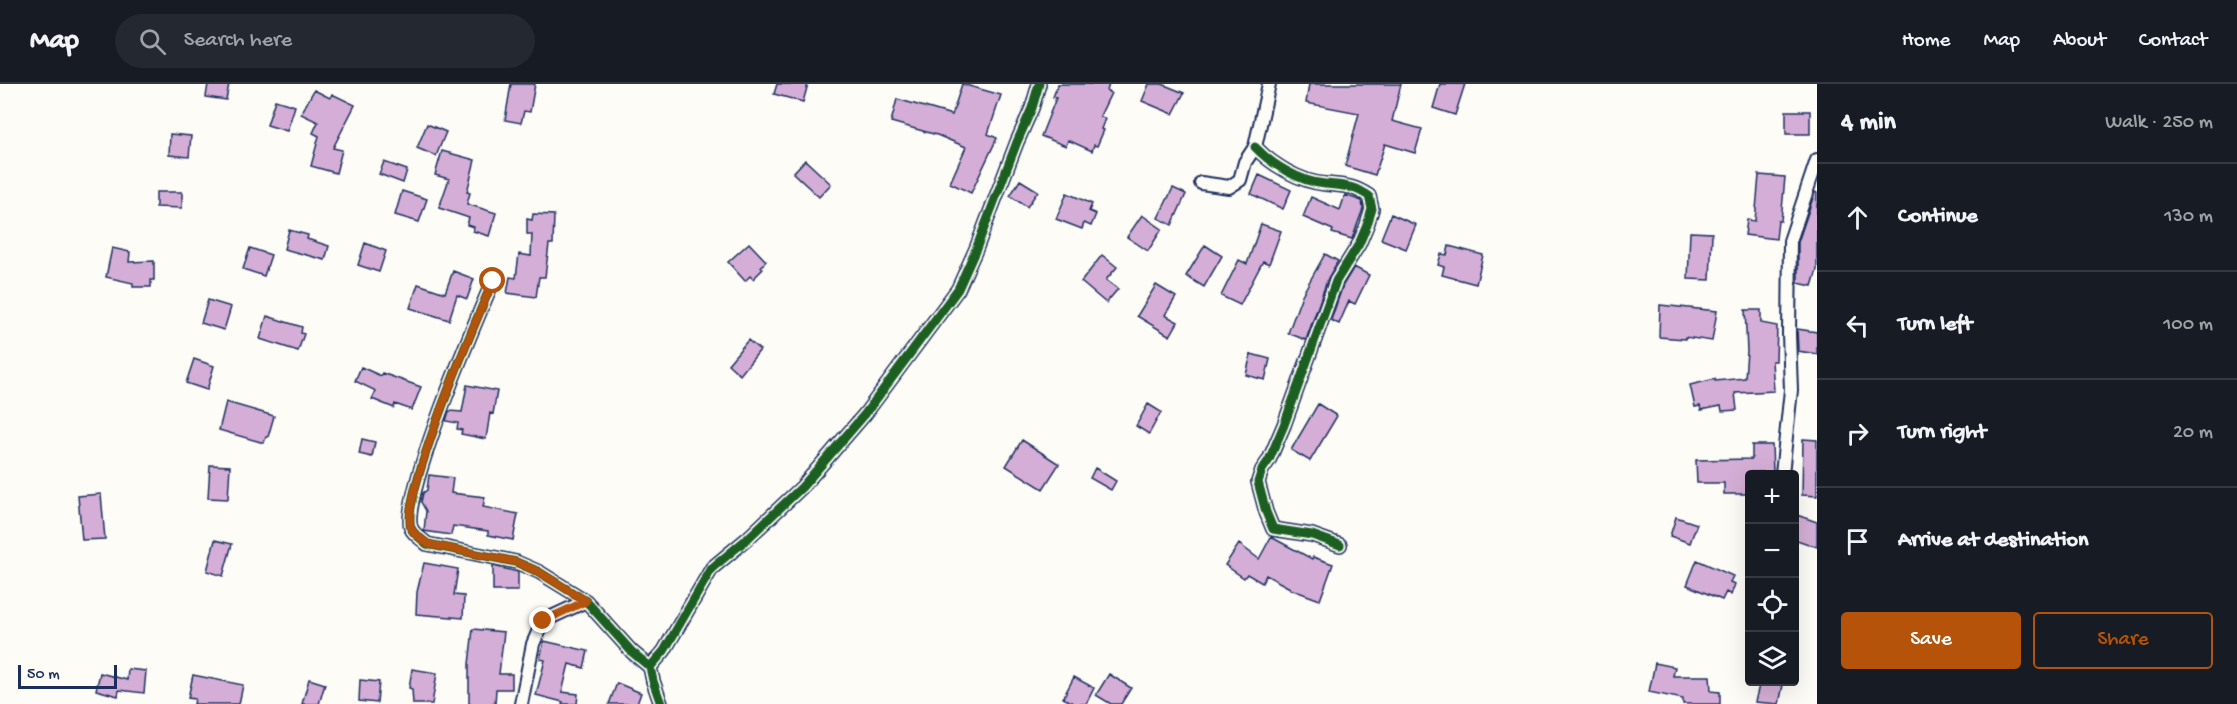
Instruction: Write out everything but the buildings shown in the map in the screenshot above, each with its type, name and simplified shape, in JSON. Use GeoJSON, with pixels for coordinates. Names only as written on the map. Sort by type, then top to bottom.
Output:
{"type":"FeatureCollection","features":[{"type":"Feature","properties":{"kind":"street"},"geometry":{"type":"LineString","coordinates":[[650,667],[664,651],[712,568],[747,539],[802,487],[865,414],[958,289],[1032,108],[1039,84]]}},
{"type":"Feature","properties":{"kind":"street"},"geometry":{"type":"LineString","coordinates":[[1201,183],[1229,187],[1240,180],[1245,162],[1255,147],[1269,84]]}},
{"type":"Feature","properties":{"kind":"street"},"geometry":{"type":"LineString","coordinates":[[1255,147],[1269,161],[1295,174],[1323,184],[1341,184],[1355,188],[1370,196],[1372,209],[1359,244],[1336,281],[1281,435],[1258,482],[1273,529],[1312,535],[1340,545]]}},
{"type":"Feature","properties":{"kind":"street"},"geometry":{"type":"LineString","coordinates":[[1782,470],[1791,390],[1790,241],[1817,160]]}},
{"type":"Feature","properties":{"kind":"street"},"geometry":{"type":"LineString","coordinates":[[493,281],[442,406],[427,450],[410,509],[411,527],[417,536],[428,544],[516,562],[539,572],[586,601],[632,652],[650,667],[661,704]]}},
{"type":"Feature","properties":{"kind":"street"},"geometry":{"type":"LineString","coordinates":[[521,704],[533,644],[543,621],[586,601]]}},
{"type":"Feature","properties":{"kind":"cycle path"},"geometry":{"type":"LineString","coordinates":[[650,667],[664,651],[712,568],[747,539],[802,487],[865,414],[958,289],[1032,108],[1039,84]]}},
{"type":"Feature","properties":{"kind":"cycle path"},"geometry":{"type":"LineString","coordinates":[[1255,147],[1269,160],[1296,176],[1315,183],[1348,187],[1363,192],[1369,196],[1372,209],[1359,244],[1336,281],[1284,425],[1258,482],[1273,529],[1312,535],[1340,545]]}},
{"type":"Feature","properties":{"kind":"cycle path"},"geometry":{"type":"LineString","coordinates":[[493,281],[428,446],[411,510],[411,528],[427,544],[516,562],[539,572],[586,601],[632,652],[650,667],[661,704]]}},
{"type":"Feature","properties":{"kind":"route"},"geometry":{"type":"LineString","coordinates":[[493,281],[442,406],[423,461],[410,509],[411,527],[417,536],[428,544],[516,562],[539,572],[586,601],[543,621]]}}]}
